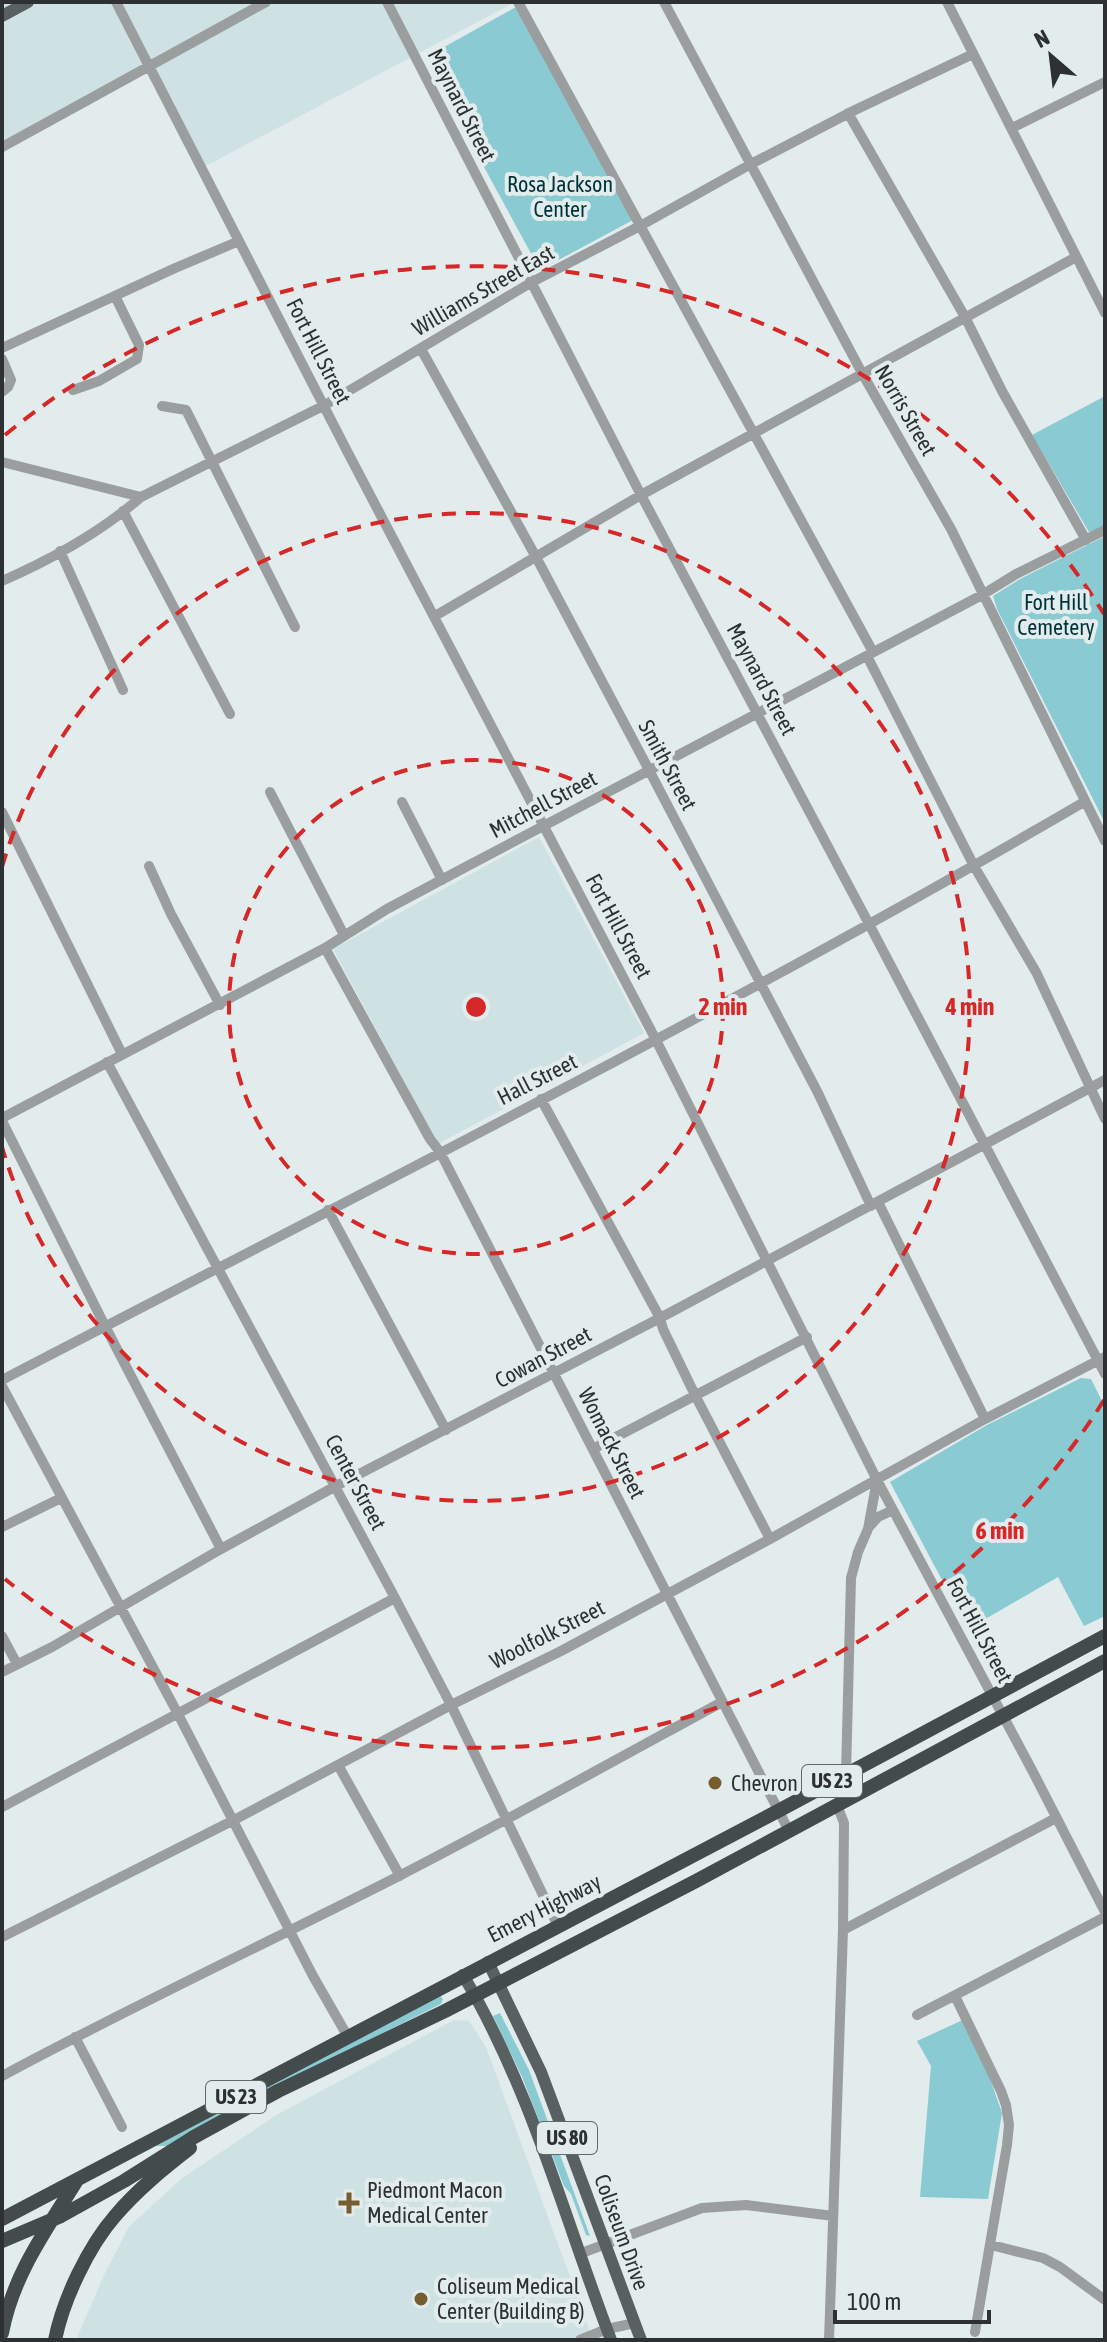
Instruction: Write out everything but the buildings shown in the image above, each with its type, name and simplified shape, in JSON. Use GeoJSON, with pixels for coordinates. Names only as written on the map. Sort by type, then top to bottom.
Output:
{"type":"FeatureCollection","features":[{"type":"Feature","properties":{"kind":"highway","name":"Emery Highway"},"geometry":{"type":"LineString","coordinates":[[2,2219],[1105,1636]]}},
{"type":"Feature","properties":{"kind":"highway","name":"Emery Highway"},"geometry":{"type":"LineString","coordinates":[[2,2241],[53,2220],[234,2114],[499,1983],[1105,1661]]}},
{"type":"Feature","properties":{"kind":"highway"},"geometry":{"type":"LineString","coordinates":[[55,2340],[82,2269],[114,2217],[169,2165],[234,2114]]}},
{"type":"Feature","properties":{"kind":"highway"},"geometry":{"type":"LineString","coordinates":[[2,2333],[24,2265],[78,2179]]}},
{"type":"Feature","properties":{"kind":"main road"},"geometry":{"type":"LineString","coordinates":[[2,16],[28,2]]}},
{"type":"Feature","properties":{"kind":"main road","name":"Coliseum Drive"},"geometry":{"type":"LineString","coordinates":[[488,1962],[541,2072],[641,2340]]}},
{"type":"Feature","properties":{"kind":"main road","name":"US 80"},"geometry":{"type":"LineString","coordinates":[[463,1975],[523,2095],[610,2336]]}},
{"type":"Feature","properties":{"kind":"street","name":"Fort Hill Street"},"geometry":{"type":"LineString","coordinates":[[116,2],[656,1040],[877,1480],[993,1696],[1105,1915]]}},
{"type":"Feature","properties":{"kind":"street"},"geometry":{"type":"LineString","coordinates":[[2,147],[266,2]]}},
{"type":"Feature","properties":{"kind":"street","name":"Maynard Street"},"geometry":{"type":"LineString","coordinates":[[387,2],[641,495],[1102,1359],[1105,1374]]}},
{"type":"Feature","properties":{"kind":"street"},"geometry":{"type":"LineString","coordinates":[[518,2],[870,654],[974,866],[1036,972],[1105,1119]]}},
{"type":"Feature","properties":{"kind":"street","name":"Norris Street"},"geometry":{"type":"LineString","coordinates":[[664,2],[862,373],[951,529],[1105,841]]}},
{"type":"Feature","properties":{"kind":"street"},"geometry":{"type":"LineString","coordinates":[[947,2],[1105,313]]}},
{"type":"Feature","properties":{"kind":"street","name":"Williams Street East"},"geometry":{"type":"LineString","coordinates":[[2,581],[101,527],[141,497],[325,405],[532,282],[848,113],[973,54]]}},
{"type":"Feature","properties":{"kind":"street"},"geometry":{"type":"LineString","coordinates":[[1012,128],[1105,82]]}},
{"type":"Feature","properties":{"kind":"street"},"geometry":{"type":"LineString","coordinates":[[848,113],[965,317],[1002,391],[1086,540]]}},
{"type":"Feature","properties":{"kind":"street"},"geometry":{"type":"LineString","coordinates":[[2,348],[239,241]]}},
{"type":"Feature","properties":{"kind":"street"},"geometry":{"type":"LineString","coordinates":[[435,616],[641,495],[1076,257]]}},
{"type":"Feature","properties":{"kind":"street"},"geometry":{"type":"LineString","coordinates":[[73,390],[99,381],[137,359],[139,345],[115,296]]}},
{"type":"Feature","properties":{"kind":"street","name":"Smith Street"},"geometry":{"type":"LineString","coordinates":[[421,349],[649,770],[985,1419]]}},
{"type":"Feature","properties":{"kind":"street"},"geometry":{"type":"LineString","coordinates":[[2,359],[11,380],[5,390]]}},
{"type":"Feature","properties":{"kind":"street"},"geometry":{"type":"LineString","coordinates":[[162,406],[186,410],[295,627]]}},
{"type":"Feature","properties":{"kind":"street"},"geometry":{"type":"LineString","coordinates":[[2,462],[141,497]]}},
{"type":"Feature","properties":{"kind":"street"},"geometry":{"type":"LineString","coordinates":[[123,511],[230,714]]}},
{"type":"Feature","properties":{"kind":"street","name":"Mitchell Street"},"geometry":{"type":"LineString","coordinates":[[2,1120],[325,948],[387,909],[982,595],[1016,574],[1105,530]]}},
{"type":"Feature","properties":{"kind":"street"},"geometry":{"type":"LineString","coordinates":[[60,551],[123,690]]}},
{"type":"Feature","properties":{"kind":"street"},"geometry":{"type":"LineString","coordinates":[[270,792],[344,935]]}},
{"type":"Feature","properties":{"kind":"street"},"geometry":{"type":"LineString","coordinates":[[402,802],[442,880]]}},
{"type":"Feature","properties":{"kind":"street","name":"Hall Street"},"geometry":{"type":"LineString","coordinates":[[2,1380],[656,1040],[974,866],[1084,802]]}},
{"type":"Feature","properties":{"kind":"street"},"geometry":{"type":"LineString","coordinates":[[2,812],[122,1054]]}},
{"type":"Feature","properties":{"kind":"street"},"geometry":{"type":"LineString","coordinates":[[149,866],[220,1005]]}},
{"type":"Feature","properties":{"kind":"street","name":"Womack Street"},"geometry":{"type":"LineString","coordinates":[[325,948],[440,1152],[789,1831]]}},
{"type":"Feature","properties":{"kind":"street","name":"Center Street"},"geometry":{"type":"LineString","coordinates":[[107,1062],[451,1705],[558,1926]]}},
{"type":"Feature","properties":{"kind":"street","name":"Cowan Street"},"geometry":{"type":"LineString","coordinates":[[2,1672],[336,1486],[554,1374],[1105,1080]]}},
{"type":"Feature","properties":{"kind":"street"},"geometry":{"type":"LineString","coordinates":[[541,1099],[660,1318],[695,1395],[770,1539]]}},
{"type":"Feature","properties":{"kind":"street"},"geometry":{"type":"LineString","coordinates":[[2,1120],[221,1549]]}},
{"type":"Feature","properties":{"kind":"street"},"geometry":{"type":"LineString","coordinates":[[328,1210],[446,1430]]}},
{"type":"Feature","properties":{"kind":"street"},"geometry":{"type":"LineString","coordinates":[[593,1449],[807,1337]]}},
{"type":"Feature","properties":{"kind":"street","name":"Woolfolk Street"},"geometry":{"type":"LineString","coordinates":[[2,1937],[561,1651],[985,1419],[1102,1359]]}},
{"type":"Feature","properties":{"kind":"street"},"geometry":{"type":"LineString","coordinates":[[2,1386],[348,2037]]}},
{"type":"Feature","properties":{"kind":"street"},"geometry":{"type":"LineString","coordinates":[[846,1774],[851,1578],[868,1529],[877,1480]]}},
{"type":"Feature","properties":{"kind":"street"},"geometry":{"type":"LineString","coordinates":[[2,1527],[61,1498]]}},
{"type":"Feature","properties":{"kind":"street"},"geometry":{"type":"LineString","coordinates":[[868,1529],[878,1517],[893,1510]]}},
{"type":"Feature","properties":{"kind":"street"},"geometry":{"type":"LineString","coordinates":[[2,1807],[395,1598]]}},
{"type":"Feature","properties":{"kind":"street"},"geometry":{"type":"LineString","coordinates":[[2,1636],[17,1664]]}},
{"type":"Feature","properties":{"kind":"street"},"geometry":{"type":"LineString","coordinates":[[2,2076],[400,1876],[722,1702]]}},
{"type":"Feature","properties":{"kind":"street"},"geometry":{"type":"LineString","coordinates":[[338,1765],[400,1876]]}},
{"type":"Feature","properties":{"kind":"street"},"geometry":{"type":"LineString","coordinates":[[829,2340],[843,1930],[844,1823],[837,1805]]}},
{"type":"Feature","properties":{"kind":"street"},"geometry":{"type":"LineString","coordinates":[[843,1930],[1056,1818]]}},
{"type":"Feature","properties":{"kind":"street"},"geometry":{"type":"LineString","coordinates":[[917,2015],[1105,1915]]}},
{"type":"Feature","properties":{"kind":"street"},"geometry":{"type":"LineString","coordinates":[[955,1996],[994,2074],[1006,2105],[1009,2125],[975,2332]]}},
{"type":"Feature","properties":{"kind":"street"},"geometry":{"type":"LineString","coordinates":[[75,2037],[122,2127]]}},
{"type":"Feature","properties":{"kind":"street"},"geometry":{"type":"LineString","coordinates":[[579,2254],[702,2208],[746,2205],[833,2216]]}},
{"type":"Feature","properties":{"kind":"street"},"geometry":{"type":"LineString","coordinates":[[991,2245],[1043,2258],[1105,2300]]}},
{"type":"Feature","properties":{"kind":"street"},"geometry":{"type":"LineString","coordinates":[[580,2340],[610,2336],[635,2323]]}},
{"type":"Feature","properties":{"kind":"shaded area"},"geometry":{"type":"Polygon","coordinates":[[[2,2],[515,2],[202,168],[149,67],[2,147],[2,2]]]}},
{"type":"Feature","properties":{"kind":"shaded area"},"geometry":{"type":"Polygon","coordinates":[[[539,837],[644,1033],[438,1144],[333,949],[539,837]]]}},
{"type":"Feature","properties":{"kind":"shaded area","name":"Piedmont Macon Medical Center"},"geometry":{"type":"Polygon","coordinates":[[[454,2020],[469,2021],[486,2047],[593,2340],[76,2340],[129,2227],[181,2179],[278,2114],[454,2020]]]}},
{"type":"Feature","properties":{"kind":"green space","name":"Rosa Jackson Center"},"geometry":{"type":"Polygon","coordinates":[[[516,7],[633,220],[540,270],[466,134],[428,56],[516,7]]]}},
{"type":"Feature","properties":{"kind":"green space"},"geometry":{"type":"Polygon","coordinates":[[[1105,396],[1105,526],[1089,532],[1032,435],[1105,396]]]}},
{"type":"Feature","properties":{"kind":"green space","name":"Fort Hill Cemetery"},"geometry":{"type":"Polygon","coordinates":[[[1105,536],[1105,823],[993,596],[1105,536]]]}},
{"type":"Feature","properties":{"kind":"green space"},"geometry":{"type":"Polygon","coordinates":[[[1081,1378],[1091,1379],[1105,1407],[1105,1616],[1084,1626],[1058,1577],[968,1629],[890,1482],[987,1425],[1081,1378]]]}},
{"type":"Feature","properties":{"kind":"green space"},"geometry":{"type":"Polygon","coordinates":[[[439,1994],[443,1999],[441,2004],[236,2106],[168,2146],[156,2146],[439,1994]]]}},
{"type":"Feature","properties":{"kind":"green space"},"geometry":{"type":"Polygon","coordinates":[[[500,2013],[529,2070],[590,2236],[586,2235],[571,2194],[564,2186],[523,2079],[493,2016],[500,2013]]]}},
{"type":"Feature","properties":{"kind":"green space"},"geometry":{"type":"Polygon","coordinates":[[[965,2019],[1002,2113],[988,2199],[920,2197],[931,2066],[917,2041],[965,2019]]]}},
{"type":"Feature","properties":{"kind":"place","name":"Chevron"},"geometry":{"type":"Point","coordinates":[715,1783]}},
{"type":"Feature","properties":{"kind":"place","name":"Piedmont Macon Medical Center"},"geometry":{"type":"Point","coordinates":[349,2203]}},
{"type":"Feature","properties":{"kind":"place","name":"Coliseum Medical Center (Building B)"},"geometry":{"type":"Point","coordinates":[421,2299]}}]}
